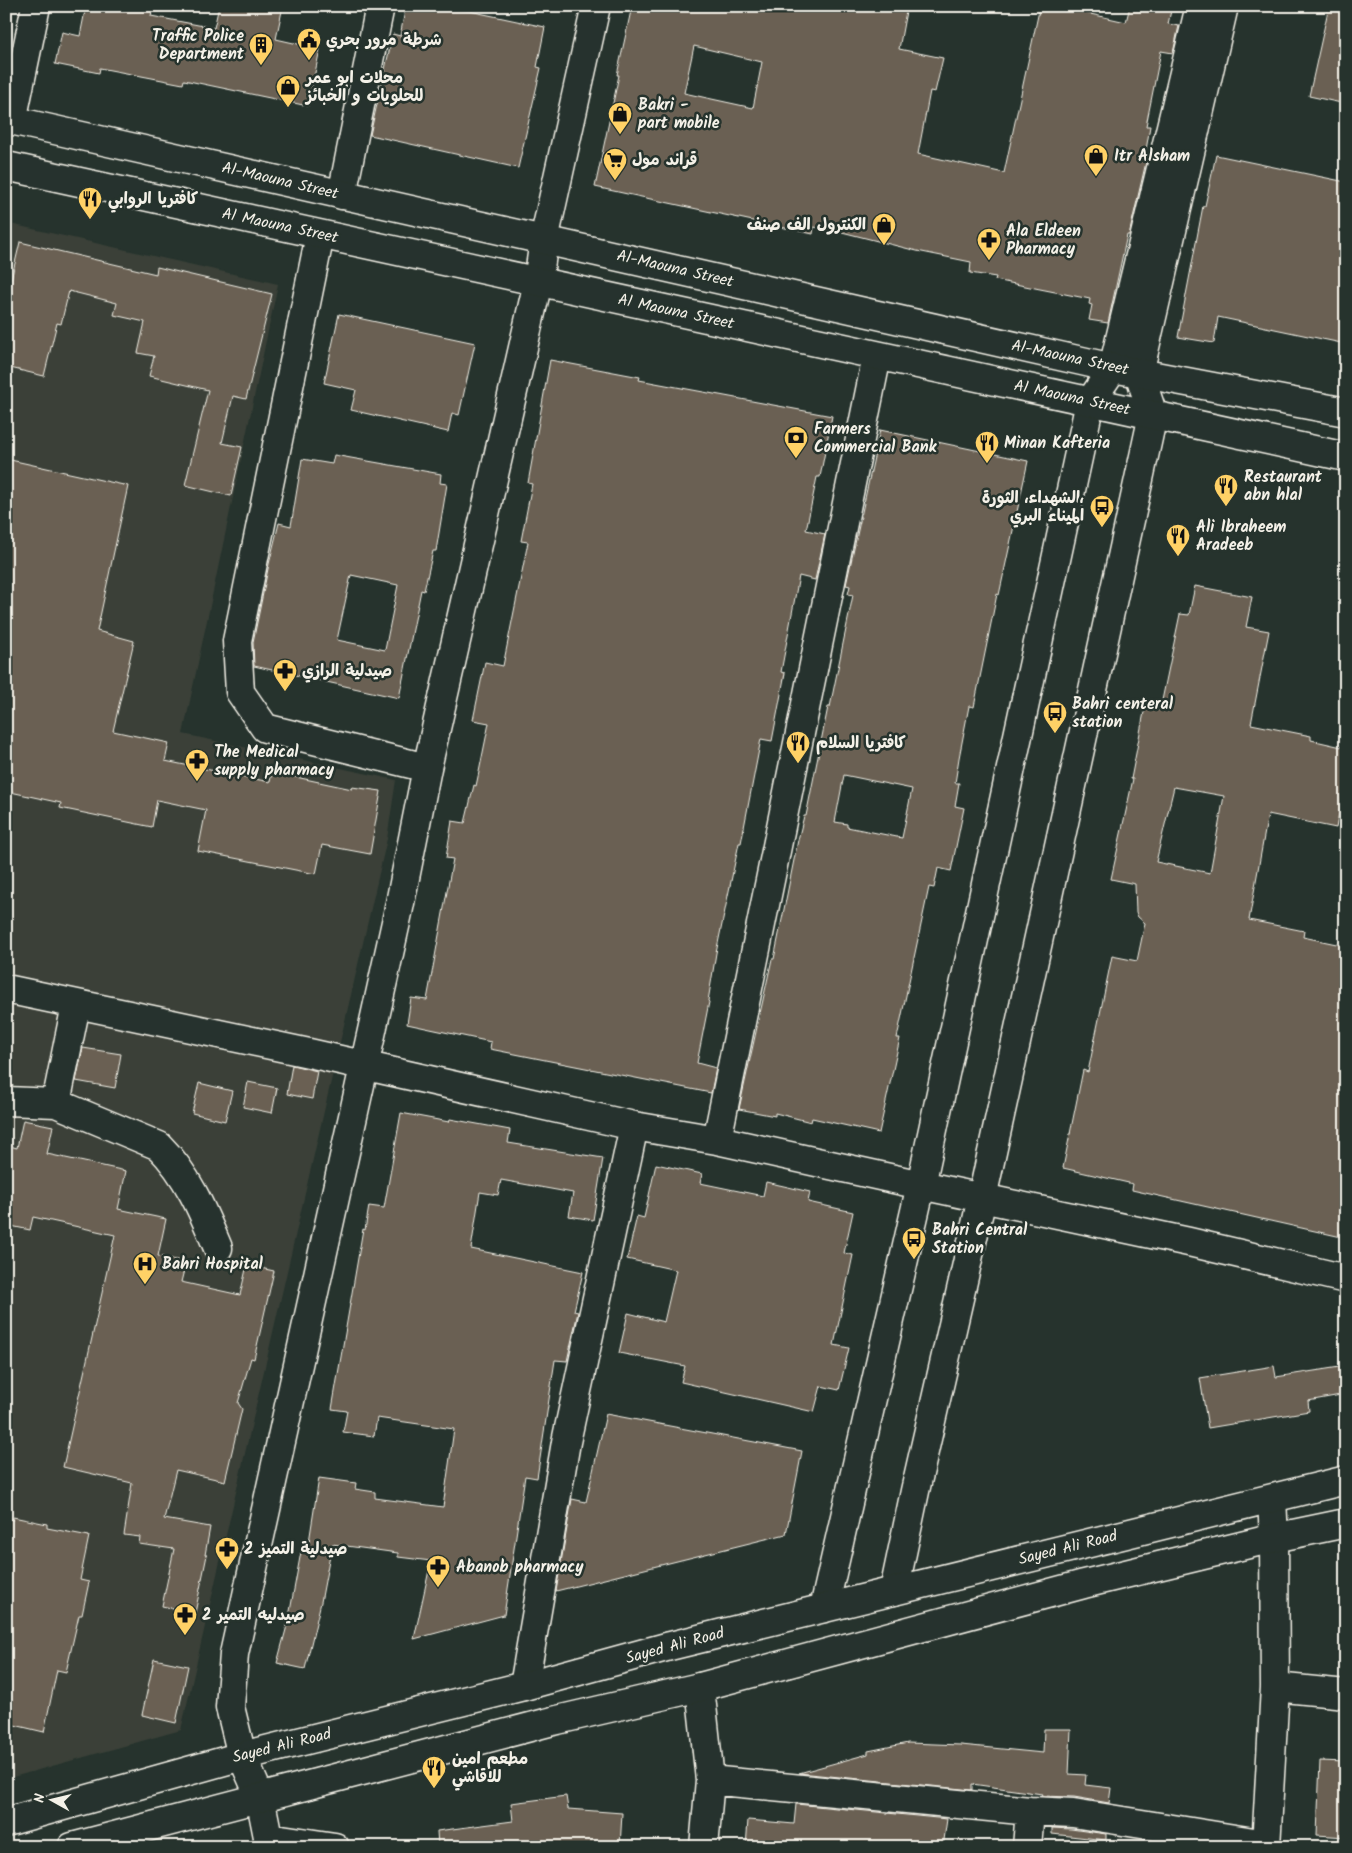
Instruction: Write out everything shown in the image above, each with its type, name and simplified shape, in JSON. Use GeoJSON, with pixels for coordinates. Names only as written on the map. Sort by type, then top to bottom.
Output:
{"type":"FeatureCollection","features":[{"type":"Feature","properties":{"kind":"main road"},"geometry":{"type":"LineString","coordinates":[[9,120],[36,6]]}},
{"type":"Feature","properties":{"kind":"main road"},"geometry":{"type":"LineString","coordinates":[[342,195],[380,6]]}},
{"type":"Feature","properties":{"kind":"main road"},"geometry":{"type":"LineString","coordinates":[[335,1847],[268,1842],[260,1797],[242,1756],[230,1707],[234,1654],[364,1066],[427,768],[538,282],[544,240],[596,6]]}},
{"type":"Feature","properties":{"kind":"main road"},"geometry":{"type":"LineString","coordinates":[[894,1591],[1153,415],[1126,371],[1200,6]]}},
{"type":"Feature","properties":{"kind":"main road"},"geometry":{"type":"LineString","coordinates":[[824,1608],[921,1185],[1090,402],[1126,371],[1224,6]]}},
{"type":"Feature","properties":{"kind":"main road","name":"Al-Maouna Street"},"geometry":{"type":"LineString","coordinates":[[9,120],[1126,371],[1346,412]]}},
{"type":"Feature","properties":{"kind":"main road","name":"Al Maouna Street"},"geometry":{"type":"LineString","coordinates":[[6,166],[1346,457]]}},
{"type":"Feature","properties":{"kind":"main road"},"geometry":{"type":"LineString","coordinates":[[320,235],[237,641],[240,692],[265,728],[427,768]]}},
{"type":"Feature","properties":{"kind":"main road"},"geometry":{"type":"LineString","coordinates":[[717,1140],[877,356]]}},
{"type":"Feature","properties":{"kind":"main road"},"geometry":{"type":"LineString","coordinates":[[6,989],[309,1053],[634,1126],[717,1140],[1189,1242],[1346,1279]]}},
{"type":"Feature","properties":{"kind":"main road"},"geometry":{"type":"LineString","coordinates":[[56,1102],[76,1005]]}},
{"type":"Feature","properties":{"kind":"main road"},"geometry":{"type":"LineString","coordinates":[[6,1101],[56,1102],[159,1146],[170,1157],[196,1196],[218,1248]]}},
{"type":"Feature","properties":{"kind":"main road"},"geometry":{"type":"LineString","coordinates":[[524,1686],[566,1442],[634,1126]]}},
{"type":"Feature","properties":{"kind":"main road","name":"Sayed Ali Road"},"geometry":{"type":"LineString","coordinates":[[6,1822],[242,1756],[524,1686],[670,1646],[1346,1480]]}},
{"type":"Feature","properties":{"kind":"main road"},"geometry":{"type":"LineString","coordinates":[[710,1780],[1030,1811],[1073,1813],[1266,1845],[1275,1687],[1272,1499]]}},
{"type":"Feature","properties":{"kind":"main road"},"geometry":{"type":"LineString","coordinates":[[81,1845],[553,1721],[700,1687],[1084,1584],[1274,1538],[1346,1523]]}},
{"type":"Feature","properties":{"kind":"main road"},"geometry":{"type":"LineString","coordinates":[[700,1687],[710,1780],[704,1847]]}},
{"type":"Feature","properties":{"kind":"main road"},"geometry":{"type":"LineString","coordinates":[[1275,1687],[1346,1694]]}},
{"type":"Feature","properties":{"kind":"main road"},"geometry":{"type":"LineString","coordinates":[[1027,1847],[1030,1811]]}},
{"type":"Feature","properties":{"kind":"shaded area","name":"Bahri Hospital"},"geometry":{"type":"Polygon","coordinates":[[[6,223],[278,284],[183,734],[396,780],[387,839],[181,1730],[6,1779],[6,223]]]}},
{"type":"Feature","properties":{"kind":"building"},"geometry":{"type":"Polygon","coordinates":[[[86,6],[153,6],[151,16],[214,28],[219,6],[283,6],[276,39],[320,49],[308,106],[184,80],[183,84],[100,68],[99,73],[55,64],[62,32],[80,36],[86,6]]]}},
{"type":"Feature","properties":{"kind":"building"},"geometry":{"type":"Polygon","coordinates":[[[406,6],[446,6],[545,27],[537,67],[541,68],[518,168],[370,135],[393,34],[400,36],[406,6]]]}},
{"type":"Feature","properties":{"kind":"building"},"geometry":{"type":"Polygon","coordinates":[[[632,6],[907,6],[899,49],[943,58],[935,92],[930,91],[918,154],[1004,173],[1040,6],[1055,6],[1126,22],[1130,6],[1172,6],[1168,24],[1179,26],[1173,53],[1161,51],[1146,126],[1150,126],[1144,162],[1146,162],[1129,235],[1127,235],[1108,323],[1089,320],[1092,305],[1089,304],[1090,299],[995,280],[996,277],[970,273],[971,262],[917,251],[842,232],[814,227],[813,234],[595,187],[619,75],[617,75],[632,6]],[[694,46],[684,93],[753,108],[762,62],[694,46]]]}},
{"type":"Feature","properties":{"kind":"building"},"geometry":{"type":"Polygon","coordinates":[[[1329,6],[1346,6],[1346,104],[1309,96],[1329,6]]]}},
{"type":"Feature","properties":{"kind":"building"},"geometry":{"type":"Polygon","coordinates":[[[1216,155],[1346,182],[1346,344],[1218,317],[1214,343],[1178,337],[1203,206],[1205,206],[1216,155]]]}},
{"type":"Feature","properties":{"kind":"building"},"geometry":{"type":"Polygon","coordinates":[[[20,242],[156,274],[157,267],[272,294],[246,399],[233,396],[222,443],[242,447],[231,496],[185,485],[208,390],[149,376],[154,356],[138,353],[145,322],[114,315],[117,303],[69,291],[61,324],[57,323],[44,376],[6,367],[6,301],[20,242]]]}},
{"type":"Feature","properties":{"kind":"building"},"geometry":{"type":"Polygon","coordinates":[[[339,314],[475,343],[459,415],[452,413],[448,432],[351,410],[356,390],[324,383],[339,314]]]}},
{"type":"Feature","properties":{"kind":"building"},"geometry":{"type":"Polygon","coordinates":[[[550,360],[640,377],[639,380],[832,416],[820,477],[817,477],[806,530],[825,534],[815,580],[799,576],[781,672],[785,673],[772,741],[761,739],[741,843],[739,843],[716,953],[697,1063],[716,1068],[711,1093],[490,1049],[491,1042],[407,1024],[411,998],[427,1000],[453,859],[446,858],[452,821],[465,823],[474,785],[476,786],[489,723],[473,720],[485,662],[503,666],[528,542],[521,541],[532,484],[528,483],[550,360]]]}},
{"type":"Feature","properties":{"kind":"building"},"geometry":{"type":"Polygon","coordinates":[[[880,430],[1028,461],[999,595],[997,594],[974,707],[969,706],[959,758],[955,783],[959,783],[955,806],[964,808],[951,871],[938,868],[934,888],[929,887],[897,1038],[900,1038],[879,1133],[812,1118],[811,1122],[775,1113],[775,1116],[739,1109],[772,959],[774,959],[798,840],[804,816],[806,816],[853,595],[848,594],[850,586],[846,585],[880,430]],[[844,775],[835,822],[847,824],[847,827],[902,838],[912,789],[844,775]]]}},
{"type":"Feature","properties":{"kind":"building"},"geometry":{"type":"Polygon","coordinates":[[[334,455],[441,474],[440,483],[447,484],[436,551],[433,551],[424,591],[421,590],[399,698],[254,666],[253,642],[269,564],[279,523],[291,526],[302,459],[332,464],[334,455]],[[351,575],[337,640],[385,650],[398,585],[351,575]]]}},
{"type":"Feature","properties":{"kind":"building"},"geometry":{"type":"Polygon","coordinates":[[[6,459],[128,486],[97,631],[134,641],[113,731],[169,743],[165,761],[270,782],[272,772],[352,789],[352,787],[381,791],[370,854],[322,845],[316,874],[198,851],[206,810],[157,800],[152,827],[60,808],[61,803],[6,791],[6,459]]]}},
{"type":"Feature","properties":{"kind":"building"},"geometry":{"type":"Polygon","coordinates":[[[1195,586],[1252,597],[1246,627],[1269,631],[1251,724],[1311,736],[1311,740],[1346,748],[1346,779],[1336,828],[1268,814],[1249,920],[1304,931],[1303,937],[1346,946],[1346,1238],[1132,1190],[1133,1184],[1063,1168],[1083,1070],[1088,1072],[1112,956],[1137,961],[1145,923],[1138,917],[1136,912],[1135,884],[1111,879],[1133,779],[1131,779],[1145,707],[1160,710],[1180,614],[1189,615],[1195,586]],[[1174,787],[1156,862],[1210,873],[1224,796],[1174,787]]]}},
{"type":"Feature","properties":{"kind":"building"},"geometry":{"type":"Polygon","coordinates":[[[83,1048],[121,1054],[115,1088],[76,1081],[83,1048]]]}},
{"type":"Feature","properties":{"kind":"building"},"geometry":{"type":"Polygon","coordinates":[[[292,1065],[317,1071],[312,1099],[287,1094],[292,1065]]]}},
{"type":"Feature","properties":{"kind":"building"},"geometry":{"type":"Polygon","coordinates":[[[248,1082],[277,1088],[272,1113],[243,1107],[248,1082]]]}},
{"type":"Feature","properties":{"kind":"building"},"geometry":{"type":"Polygon","coordinates":[[[199,1083],[232,1091],[225,1121],[192,1113],[199,1083]]]}},
{"type":"Feature","properties":{"kind":"building"},"geometry":{"type":"Polygon","coordinates":[[[401,1113],[449,1122],[450,1119],[510,1130],[508,1143],[603,1158],[593,1220],[569,1216],[573,1193],[501,1180],[498,1195],[480,1192],[471,1249],[583,1272],[574,1311],[578,1312],[567,1361],[555,1360],[537,1478],[525,1476],[504,1615],[414,1639],[431,1561],[398,1557],[398,1553],[332,1544],[305,1669],[277,1663],[288,1622],[303,1541],[309,1542],[319,1478],[356,1483],[355,1489],[375,1492],[375,1498],[443,1507],[454,1429],[377,1418],[374,1436],[343,1432],[347,1411],[332,1409],[363,1229],[365,1230],[369,1206],[384,1208],[401,1113]]]}},
{"type":"Feature","properties":{"kind":"building"},"geometry":{"type":"Polygon","coordinates":[[[23,1120],[53,1126],[47,1154],[126,1171],[118,1209],[166,1219],[158,1256],[186,1262],[181,1282],[240,1295],[247,1265],[274,1271],[254,1359],[251,1358],[238,1403],[242,1409],[225,1481],[176,1470],[164,1519],[210,1527],[205,1555],[207,1555],[195,1613],[162,1606],[174,1549],[139,1544],[140,1537],[124,1535],[132,1483],[63,1467],[115,1235],[33,1217],[30,1230],[6,1225],[6,1145],[17,1148],[23,1120]]]}},
{"type":"Feature","properties":{"kind":"building"},"geometry":{"type":"Polygon","coordinates":[[[656,1164],[702,1174],[700,1183],[763,1196],[766,1182],[810,1192],[808,1202],[853,1212],[844,1253],[853,1255],[834,1345],[849,1348],[839,1390],[821,1386],[814,1412],[681,1382],[685,1366],[619,1353],[628,1313],[664,1322],[676,1270],[627,1259],[637,1216],[644,1218],[656,1164]]]}},
{"type":"Feature","properties":{"kind":"building"},"geometry":{"type":"Polygon","coordinates":[[[1274,1366],[1276,1377],[1346,1366],[1346,1394],[1308,1401],[1309,1411],[1208,1428],[1200,1378],[1274,1366]]]}},
{"type":"Feature","properties":{"kind":"building"},"geometry":{"type":"Polygon","coordinates":[[[606,1414],[802,1451],[786,1534],[556,1591],[572,1499],[586,1502],[606,1414]]]}},
{"type":"Feature","properties":{"kind":"building"},"geometry":{"type":"Polygon","coordinates":[[[13,1517],[47,1524],[47,1528],[89,1536],[80,1580],[89,1582],[82,1615],[79,1615],[66,1672],[57,1670],[44,1732],[6,1723],[6,1518],[13,1520],[13,1517]]]}},
{"type":"Feature","properties":{"kind":"building"},"geometry":{"type":"Polygon","coordinates":[[[154,1659],[188,1666],[176,1723],[142,1715],[154,1659]]]}},
{"type":"Feature","properties":{"kind":"building"},"geometry":{"type":"Polygon","coordinates":[[[1044,1729],[1071,1729],[1069,1774],[1086,1775],[1085,1785],[1111,1788],[1109,1803],[1074,1797],[1041,1796],[1042,1794],[972,1784],[972,1790],[799,1773],[868,1754],[868,1751],[908,1743],[961,1745],[1043,1753],[1044,1729]]]}},
{"type":"Feature","properties":{"kind":"building"},"geometry":{"type":"Polygon","coordinates":[[[1320,1761],[1346,1762],[1346,1837],[1317,1835],[1320,1761]]]}},
{"type":"Feature","properties":{"kind":"building"},"geometry":{"type":"Polygon","coordinates":[[[566,1796],[568,1809],[622,1813],[620,1847],[438,1847],[437,1831],[513,1821],[511,1803],[566,1796]]]}},
{"type":"Feature","properties":{"kind":"building"},"geometry":{"type":"Polygon","coordinates":[[[796,1804],[947,1819],[943,1847],[746,1847],[748,1820],[794,1824],[796,1804]]]}},
{"type":"Feature","properties":{"kind":"building"},"geometry":{"type":"Polygon","coordinates":[[[1052,1828],[1106,1834],[1106,1840],[1052,1834],[1052,1828]]]}},
{"type":"Feature","properties":{"kind":"place","name":"شرطة مرور بحري"},"geometry":{"type":"Point","coordinates":[309,61]}},
{"type":"Feature","properties":{"kind":"place","name":"Traffic Police Department"},"geometry":{"type":"Point","coordinates":[261,66]}},
{"type":"Feature","properties":{"kind":"place","name":"محلات ابو عمر للحلويات و الخبائز"},"geometry":{"type":"Point","coordinates":[288,108]}},
{"type":"Feature","properties":{"kind":"place","name":"Bakri - part mobile"},"geometry":{"type":"Point","coordinates":[620,135]}},
{"type":"Feature","properties":{"kind":"place","name":"Itr Alsham"},"geometry":{"type":"Point","coordinates":[1096,177]}},
{"type":"Feature","properties":{"kind":"place","name":"قراند مول"},"geometry":{"type":"Point","coordinates":[615,181]}},
{"type":"Feature","properties":{"kind":"place","name":"كافتريا الروابي"},"geometry":{"type":"Point","coordinates":[90,220]}},
{"type":"Feature","properties":{"kind":"place","name":"الكنترول الف صنف"},"geometry":{"type":"Point","coordinates":[884,246]}},
{"type":"Feature","properties":{"kind":"place","name":"Ala Eldeen Pharmacy"},"geometry":{"type":"Point","coordinates":[989,261]}},
{"type":"Feature","properties":{"kind":"place","name":"Farmers Commercial Bank"},"geometry":{"type":"Point","coordinates":[796,459]}},
{"type":"Feature","properties":{"kind":"place","name":"Minan Kafteria"},"geometry":{"type":"Point","coordinates":[987,464]}},
{"type":"Feature","properties":{"kind":"place","name":"Restaurant abn hlal"},"geometry":{"type":"Point","coordinates":[1226,507]}},
{"type":"Feature","properties":{"kind":"place","name":"الشهداء، الثورة، الميناء البري"},"geometry":{"type":"Point","coordinates":[1102,528]}},
{"type":"Feature","properties":{"kind":"place","name":"Ali Ibraheem Aradeeb"},"geometry":{"type":"Point","coordinates":[1178,557]}},
{"type":"Feature","properties":{"kind":"place","name":"صيدلية الرازي"},"geometry":{"type":"Point","coordinates":[285,692]}},
{"type":"Feature","properties":{"kind":"place","name":"Bahri centeral station"},"geometry":{"type":"Point","coordinates":[1055,734]}},
{"type":"Feature","properties":{"kind":"place","name":"كافتريا السلام"},"geometry":{"type":"Point","coordinates":[798,764]}},
{"type":"Feature","properties":{"kind":"place","name":"The Medical supply pharmacy"},"geometry":{"type":"Point","coordinates":[197,782]}},
{"type":"Feature","properties":{"kind":"place","name":"Bahri Central Station"},"geometry":{"type":"Point","coordinates":[914,1260]}},
{"type":"Feature","properties":{"kind":"place","name":"Bahri Hospital"},"geometry":{"type":"Point","coordinates":[145,1285]}},
{"type":"Feature","properties":{"kind":"place","name":"صيدلية التميز 2"},"geometry":{"type":"Point","coordinates":[227,1570]}},
{"type":"Feature","properties":{"kind":"place","name":"Abanob pharmacy"},"geometry":{"type":"Point","coordinates":[438,1588]}},
{"type":"Feature","properties":{"kind":"place","name":"صيدليه التمير 2"},"geometry":{"type":"Point","coordinates":[185,1636]}},
{"type":"Feature","properties":{"kind":"place","name":"مطعم امين للاقاشي"},"geometry":{"type":"Point","coordinates":[434,1789]}}]}
